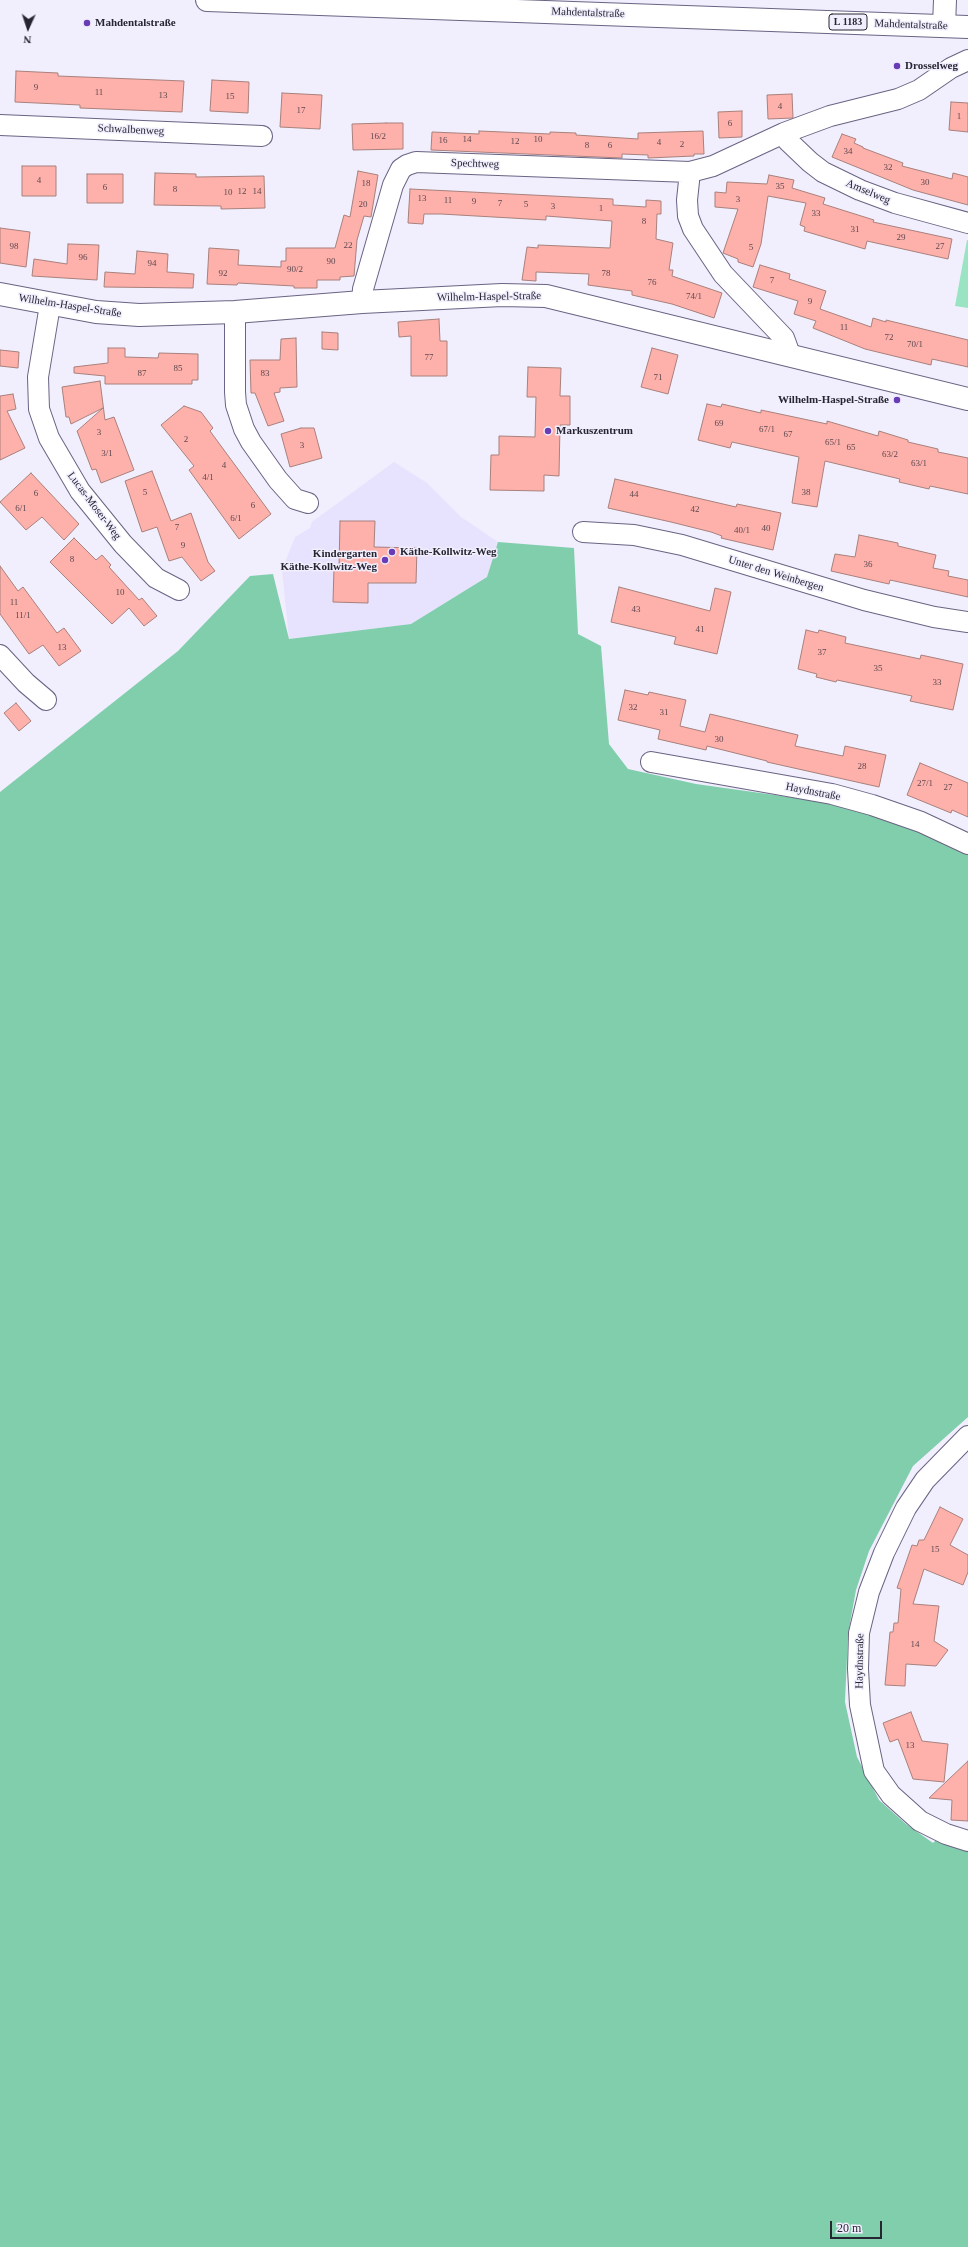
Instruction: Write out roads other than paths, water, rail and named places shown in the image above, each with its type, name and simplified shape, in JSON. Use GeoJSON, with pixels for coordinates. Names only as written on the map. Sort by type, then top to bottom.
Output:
{"type":"FeatureCollection","features":[{"type":"Feature","properties":{"kind":"street","name":"Mahdentalstraße"},"geometry":{"type":"LineString","coordinates":[[207,0],[968,27]]}},
{"type":"Feature","properties":{"kind":"street"},"geometry":{"type":"LineString","coordinates":[[944,26],[945,0]]}},
{"type":"Feature","properties":{"kind":"street"},"geometry":{"type":"LineString","coordinates":[[787,355],[788,349],[784,338],[723,274],[693,229],[688,216],[687,200],[690,172],[713,166],[784,133],[830,116],[898,99],[919,90],[951,68],[968,60]]}},
{"type":"Feature","properties":{"kind":"street","name":"Schwalbenweg"},"geometry":{"type":"LineString","coordinates":[[0,124],[262,136]]}},
{"type":"Feature","properties":{"kind":"street","name":"Amselweg"},"geometry":{"type":"LineString","coordinates":[[784,133],[792,145],[823,172],[860,190],[896,203],[968,223]]}},
{"type":"Feature","properties":{"kind":"street","name":"Spechtweg"},"geometry":{"type":"LineString","coordinates":[[362,302],[363,288],[393,184],[400,169],[406,165],[416,162],[690,172]]}},
{"type":"Feature","properties":{"kind":"street","name":"Wilhelm-Haspel-Straße"},"geometry":{"type":"LineString","coordinates":[[0,294],[50,305],[96,312],[139,315],[235,312],[362,302],[502,295],[546,296],[968,399]]}},
{"type":"Feature","properties":{"kind":"street","name":"Lucas-Moser-Weg"},"geometry":{"type":"LineString","coordinates":[[50,305],[38,377],[39,410],[49,438],[80,491],[122,544],[156,578],[179,590]]}},
{"type":"Feature","properties":{"kind":"street"},"geometry":{"type":"LineString","coordinates":[[235,312],[235,392],[236,405],[244,429],[251,442],[278,480],[295,499],[308,503]]}},
{"type":"Feature","properties":{"kind":"street","name":"Unter den Weinbergen"},"geometry":{"type":"LineString","coordinates":[[583,532],[634,535],[682,545],[864,600],[934,617],[968,622]]}},
{"type":"Feature","properties":{"kind":"street"},"geometry":{"type":"LineString","coordinates":[[0,655],[26,683],[46,700]]}},
{"type":"Feature","properties":{"kind":"street","name":"Haydnstraße"},"geometry":{"type":"LineString","coordinates":[[651,762],[839,796],[921,822],[968,844]]}},
{"type":"Feature","properties":{"kind":"street","name":"Haydnstraße"},"geometry":{"type":"LineString","coordinates":[[968,1436],[925,1480],[906,1508],[884,1552],[868,1592],[859,1633],[858,1669],[860,1705],[874,1771],[891,1795],[920,1822],[946,1834],[968,1841]]}},
{"type":"Feature","properties":{"kind":"place","name":"Mahdentalstraße"},"geometry":{"type":"Point","coordinates":[87,23]}},
{"type":"Feature","properties":{"kind":"place","name":"Drosselweg"},"geometry":{"type":"Point","coordinates":[897,66]}},
{"type":"Feature","properties":{"kind":"place","name":"Wilhelm-Haspel-Straße"},"geometry":{"type":"Point","coordinates":[897,400]}},
{"type":"Feature","properties":{"kind":"place","name":"Markuszentrum"},"geometry":{"type":"Point","coordinates":[548,431]}},
{"type":"Feature","properties":{"kind":"place","name":"Käthe-Kollwitz-Weg"},"geometry":{"type":"Point","coordinates":[392,552]}},
{"type":"Feature","properties":{"kind":"place","name":"Kindergarten Käthe-Kollwitz-Weg"},"geometry":{"type":"Point","coordinates":[385,560]}}]}
